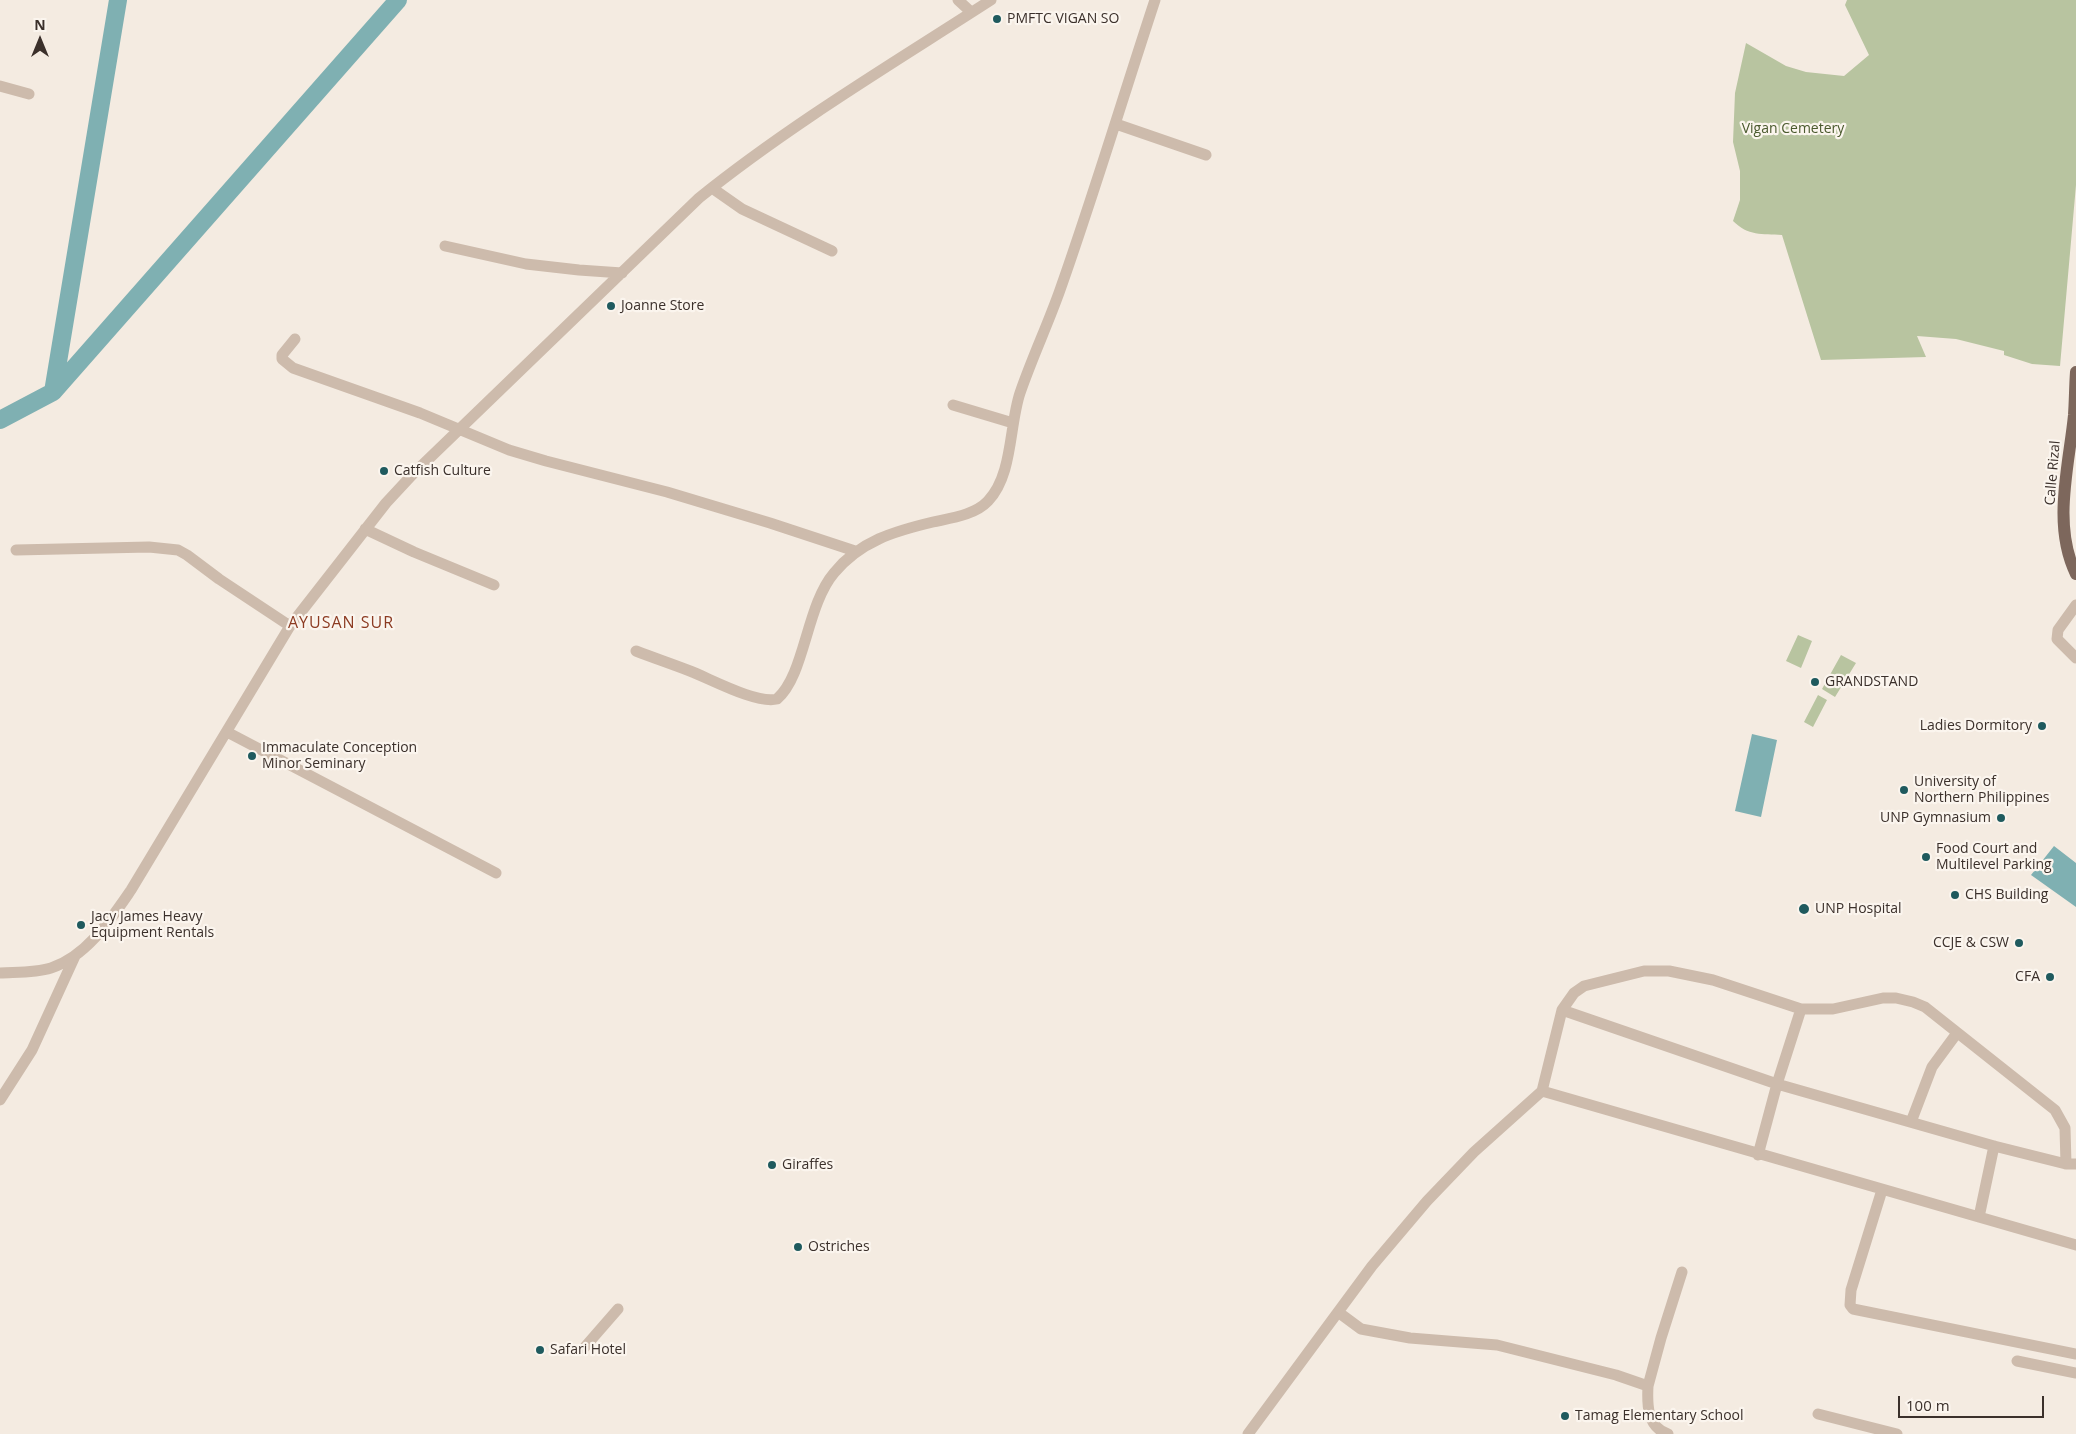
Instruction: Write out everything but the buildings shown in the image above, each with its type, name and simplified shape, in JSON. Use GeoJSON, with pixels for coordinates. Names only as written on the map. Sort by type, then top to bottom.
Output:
{"type":"FeatureCollection","features":[{"type":"Feature","properties":{"kind":"main road","name":"Calle Rizal"},"geometry":{"type":"LineString","coordinates":[[2076,372],[2071,472],[2064,530],[2069,560],[2076,574]]}},
{"type":"Feature","properties":{"kind":"street"},"geometry":{"type":"LineString","coordinates":[[958,0],[971,12]]}},
{"type":"Feature","properties":{"kind":"street"},"geometry":{"type":"LineString","coordinates":[[0,1100],[32,1050],[75,956],[114,914],[227,732],[290,626],[398,489],[622,272],[712,188],[814,113],[991,0]]}},
{"type":"Feature","properties":{"kind":"street"},"geometry":{"type":"LineString","coordinates":[[636,651],[689,670],[737,691],[766,700],[777,699],[792,679],[825,584],[855,551],[901,530],[965,514],[987,502],[1001,480],[1021,392],[1060,291],[1155,0]]}},
{"type":"Feature","properties":{"kind":"street"},"geometry":{"type":"LineString","coordinates":[[0,86],[29,94]]}},
{"type":"Feature","properties":{"kind":"street"},"geometry":{"type":"LineString","coordinates":[[1116,124],[1206,155]]}},
{"type":"Feature","properties":{"kind":"street"},"geometry":{"type":"LineString","coordinates":[[712,188],[742,209],[832,251]]}},
{"type":"Feature","properties":{"kind":"street"},"geometry":{"type":"LineString","coordinates":[[445,246],[526,264],[579,270],[622,272]]}},
{"type":"Feature","properties":{"kind":"street"},"geometry":{"type":"LineString","coordinates":[[296,339],[282,355],[282,359],[293,368],[420,413],[509,450],[667,492],[770,522],[855,551]]}},
{"type":"Feature","properties":{"kind":"street"},"geometry":{"type":"LineString","coordinates":[[953,405],[1013,423]]}},
{"type":"Feature","properties":{"kind":"street"},"geometry":{"type":"LineString","coordinates":[[365,529],[414,552],[494,585]]}},
{"type":"Feature","properties":{"kind":"street"},"geometry":{"type":"LineString","coordinates":[[16,550],[149,547],[178,550],[290,626]]}},
{"type":"Feature","properties":{"kind":"street"},"geometry":{"type":"LineString","coordinates":[[2076,605],[2058,630],[2057,639],[2076,658]]}},
{"type":"Feature","properties":{"kind":"street"},"geometry":{"type":"LineString","coordinates":[[227,732],[496,872]]}},
{"type":"Feature","properties":{"kind":"street"},"geometry":{"type":"LineString","coordinates":[[0,973],[49,968],[75,956]]}},
{"type":"Feature","properties":{"kind":"street"},"geometry":{"type":"LineString","coordinates":[[1248,1434],[1372,1266],[1428,1201],[1474,1152],[1542,1091],[1562,1010],[1574,993],[1584,986],[1644,971],[1669,971],[1713,980],[1801,1010],[1833,1010],[1872,999],[1896,998],[1925,1007],[2055,1110],[2065,1128],[2071,1164],[1994,1146],[1777,1084],[1562,1010]]}},
{"type":"Feature","properties":{"kind":"street"},"geometry":{"type":"LineString","coordinates":[[1758,1155],[1777,1084],[1801,1010]]}},
{"type":"Feature","properties":{"kind":"street"},"geometry":{"type":"LineString","coordinates":[[1911,1122],[1932,1066],[1957,1033]]}},
{"type":"Feature","properties":{"kind":"street"},"geometry":{"type":"LineString","coordinates":[[1542,1091],[2076,1246]]}},
{"type":"Feature","properties":{"kind":"street"},"geometry":{"type":"LineString","coordinates":[[1979,1217],[1994,1146]]}},
{"type":"Feature","properties":{"kind":"street"},"geometry":{"type":"LineString","coordinates":[[1882,1190],[1852,1290],[1850,1305],[1853,1309],[2076,1354]]}},
{"type":"Feature","properties":{"kind":"street"},"geometry":{"type":"LineString","coordinates":[[1668,1434],[1656,1427],[1651,1418],[1647,1407],[1648,1386],[1682,1272]]}},
{"type":"Feature","properties":{"kind":"street"},"geometry":{"type":"LineString","coordinates":[[584,1348],[618,1309]]}},
{"type":"Feature","properties":{"kind":"street"},"geometry":{"type":"LineString","coordinates":[[1338,1312],[1361,1329],[1410,1338],[1497,1345],[1616,1375],[1648,1386]]}},
{"type":"Feature","properties":{"kind":"street"},"geometry":{"type":"LineString","coordinates":[[2017,1361],[2076,1374]]}},
{"type":"Feature","properties":{"kind":"street"},"geometry":{"type":"LineString","coordinates":[[1818,1414],[1897,1434]]}},
{"type":"Feature","properties":{"kind":"green space","name":"Vigan Cemetery"},"geometry":{"type":"Polygon","coordinates":[[[1847,0],[2076,0],[2076,185],[2060,366],[2032,364],[2004,355],[2004,351],[1956,339],[1917,336],[1926,357],[1821,360],[1782,235],[1750,232],[1733,221],[1740,200],[1740,171],[1733,142],[1735,93],[1746,43],[1786,66],[1806,72],[1844,76],[1869,55],[1845,5],[1847,0]]]}},
{"type":"Feature","properties":{"kind":"green space"},"geometry":{"type":"Polygon","coordinates":[[[1798,635],[1812,641],[1801,668],[1786,661],[1798,635]]]}},
{"type":"Feature","properties":{"kind":"green space"},"geometry":{"type":"Polygon","coordinates":[[[1841,655],[1856,663],[1835,697],[1822,689],[1841,655]]]}},
{"type":"Feature","properties":{"kind":"green space"},"geometry":{"type":"Polygon","coordinates":[[[1818,695],[1827,700],[1813,727],[1804,722],[1818,695]]]}},
{"type":"Feature","properties":{"kind":"water"},"geometry":{"type":"Polygon","coordinates":[[[1752,734],[1777,740],[1761,817],[1735,811],[1752,734]]]}},
{"type":"Feature","properties":{"kind":"water"},"geometry":{"type":"Polygon","coordinates":[[[2054,846],[2076,863],[2076,907],[2031,875],[2054,846]]]}},
{"type":"Feature","properties":{"kind":"waterway"},"geometry":{"type":"LineString","coordinates":[[53,392],[118,0]]}},
{"type":"Feature","properties":{"kind":"waterway"},"geometry":{"type":"LineString","coordinates":[[0,420],[53,392],[398,0]]}},
{"type":"Feature","properties":{"kind":"place","name":"PMFTC VIGAN SO"},"geometry":{"type":"Point","coordinates":[997,19]}},
{"type":"Feature","properties":{"kind":"place","name":"Joanne Store"},"geometry":{"type":"Point","coordinates":[611,306]}},
{"type":"Feature","properties":{"kind":"place","name":"Catfish Culture"},"geometry":{"type":"Point","coordinates":[384,471]}},
{"type":"Feature","properties":{"kind":"place","name":"GRANDSTAND"},"geometry":{"type":"Point","coordinates":[1815,682]}},
{"type":"Feature","properties":{"kind":"place","name":"Ladies Dormitory"},"geometry":{"type":"Point","coordinates":[2042,726]}},
{"type":"Feature","properties":{"kind":"place","name":"Immaculate Conception Minor Seminary"},"geometry":{"type":"Point","coordinates":[252,756]}},
{"type":"Feature","properties":{"kind":"place","name":"University of Northern Philippines"},"geometry":{"type":"Point","coordinates":[1904,790]}},
{"type":"Feature","properties":{"kind":"place","name":"UNP Gymnasium"},"geometry":{"type":"Point","coordinates":[2001,818]}},
{"type":"Feature","properties":{"kind":"place","name":"Food Court and Multilevel Parking"},"geometry":{"type":"Point","coordinates":[1926,857]}},
{"type":"Feature","properties":{"kind":"place","name":"CHS Building"},"geometry":{"type":"Point","coordinates":[1955,895]}},
{"type":"Feature","properties":{"kind":"place","name":"UNP Hospital"},"geometry":{"type":"Point","coordinates":[1804,909]}},
{"type":"Feature","properties":{"kind":"place","name":"Jacy James Heavy Equipment Rentals"},"geometry":{"type":"Point","coordinates":[81,925]}},
{"type":"Feature","properties":{"kind":"place","name":"CCJE & CSW"},"geometry":{"type":"Point","coordinates":[2019,943]}},
{"type":"Feature","properties":{"kind":"place","name":"CFA"},"geometry":{"type":"Point","coordinates":[2050,977]}},
{"type":"Feature","properties":{"kind":"place","name":"Giraffes"},"geometry":{"type":"Point","coordinates":[772,1165]}},
{"type":"Feature","properties":{"kind":"place","name":"Ostriches"},"geometry":{"type":"Point","coordinates":[798,1247]}},
{"type":"Feature","properties":{"kind":"place","name":"Safari Hotel"},"geometry":{"type":"Point","coordinates":[540,1350]}},
{"type":"Feature","properties":{"kind":"place","name":"Tamag Elementary School"},"geometry":{"type":"Point","coordinates":[1565,1416]}},
{"type":"Feature","properties":{"kind":"district","name":"AYUSAN SUR"},"geometry":{"type":"Point","coordinates":[341,623]}}]}
